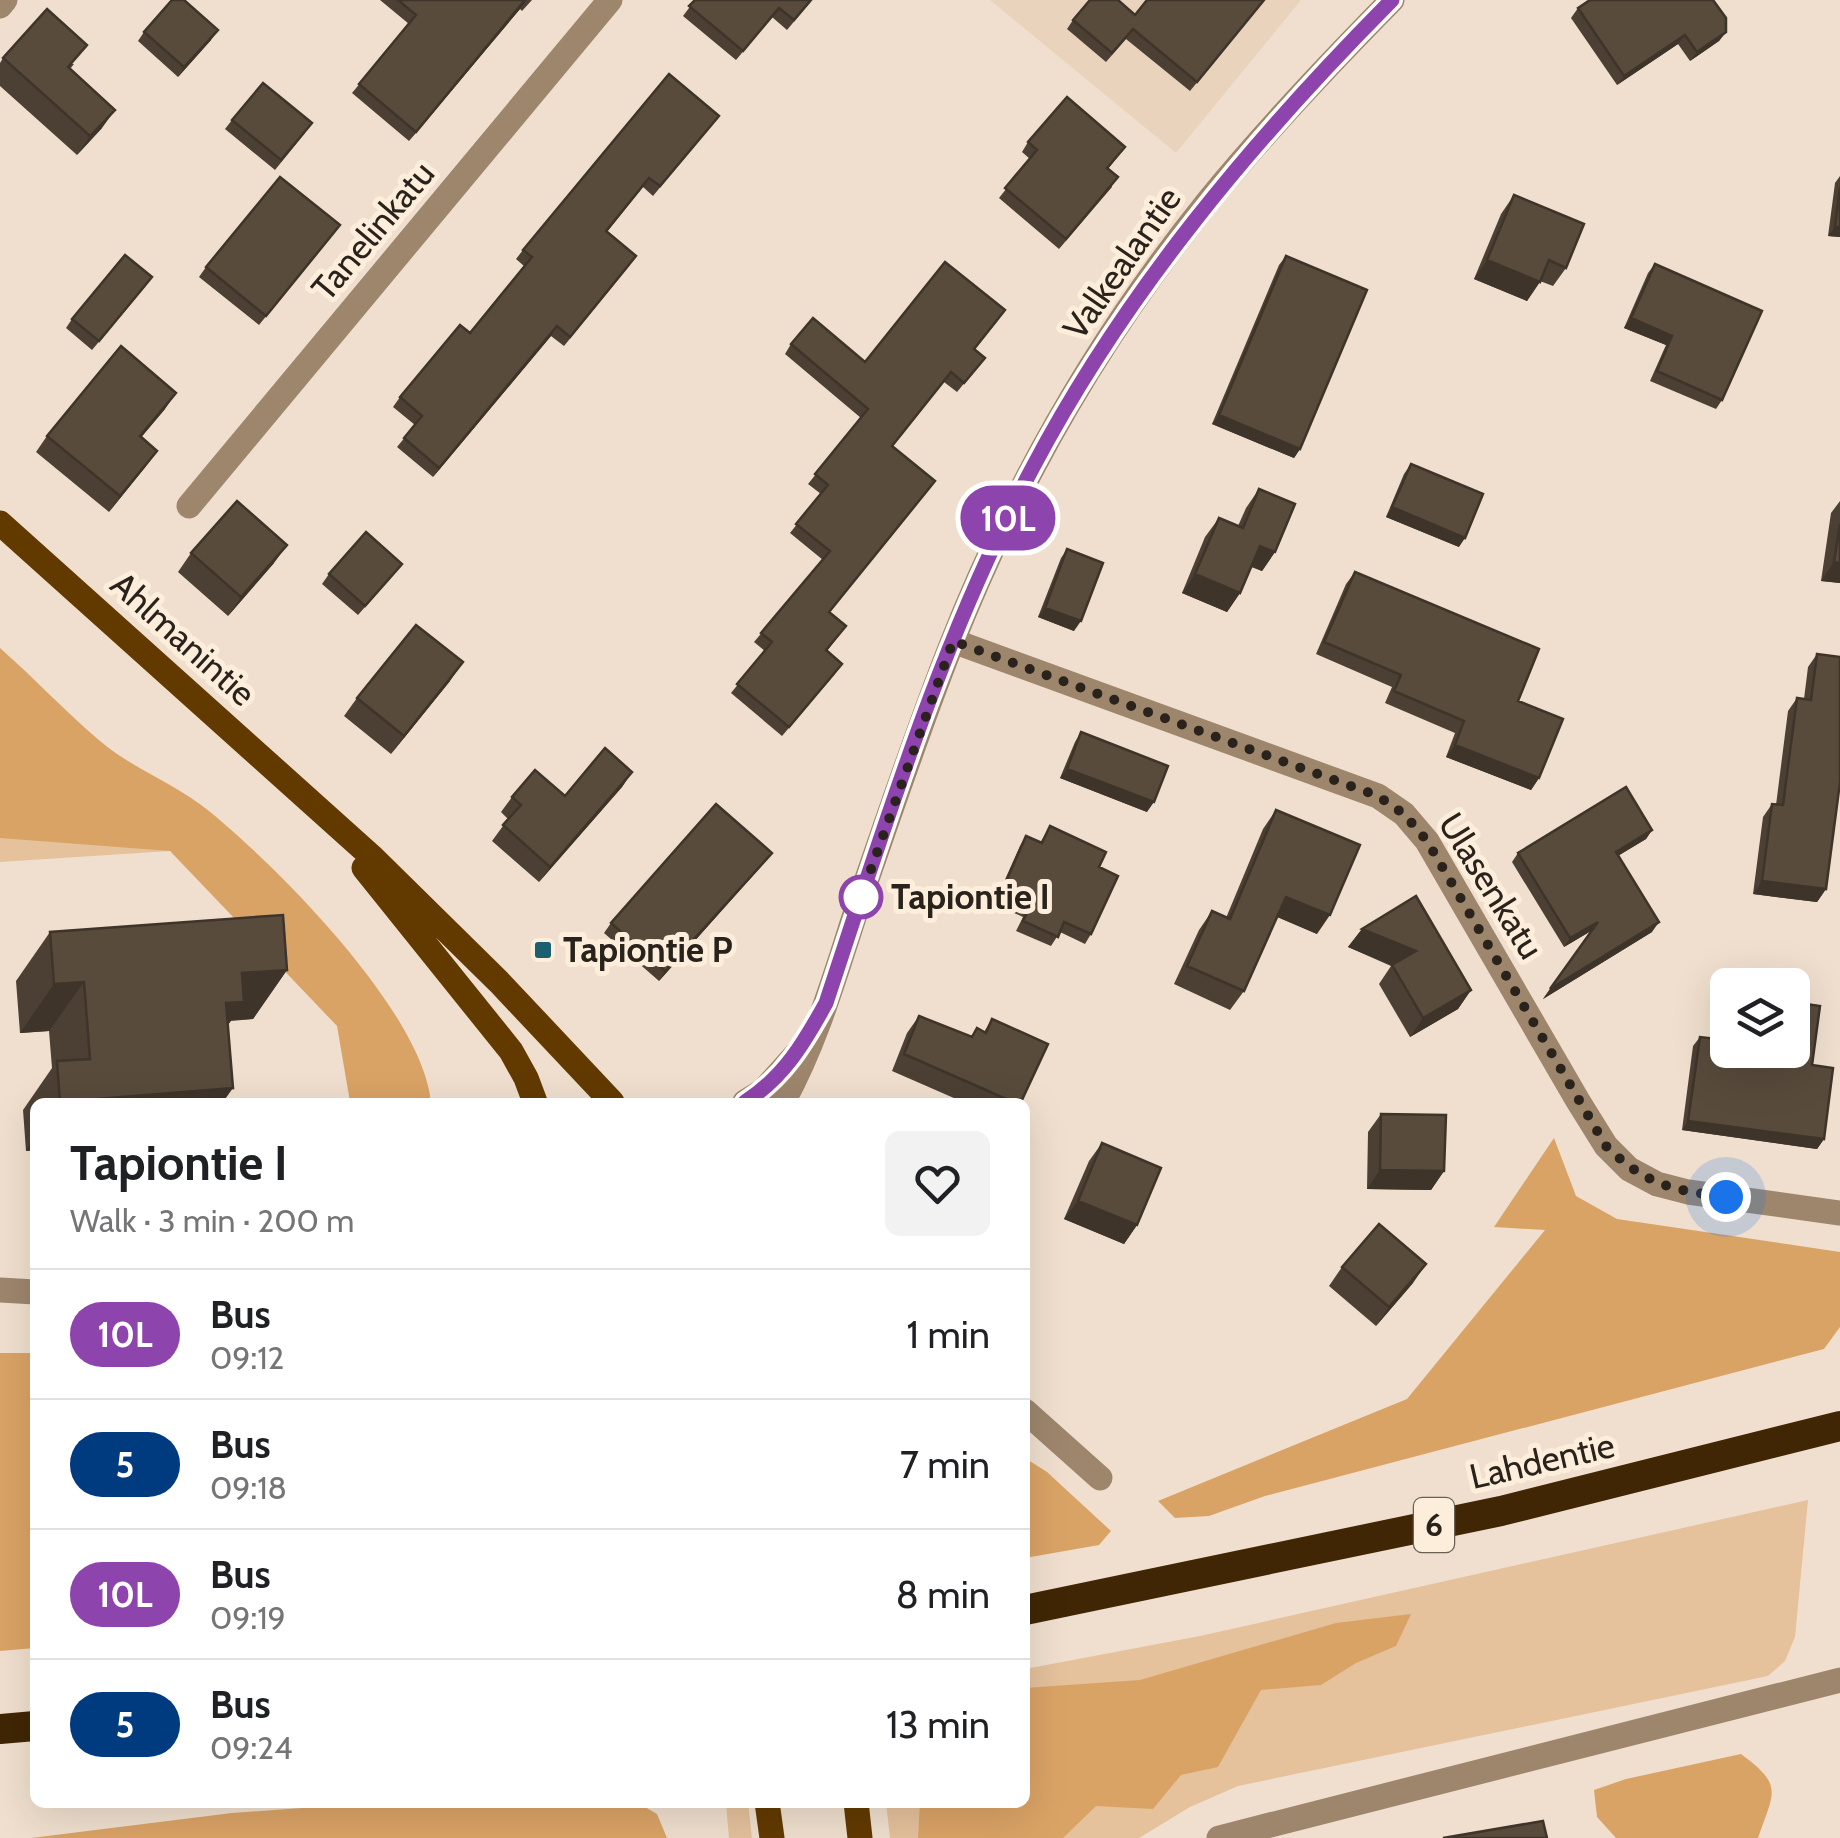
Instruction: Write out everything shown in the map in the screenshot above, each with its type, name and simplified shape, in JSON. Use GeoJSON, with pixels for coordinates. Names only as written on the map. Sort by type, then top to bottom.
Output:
{"type":"FeatureCollection","features":[{"type":"Feature","properties":{"kind":"highway","name":"Lahdentie"},"geometry":{"type":"LineString","coordinates":[[1030,1609],[1501,1510],[1840,1426]]}},
{"type":"Feature","properties":{"kind":"highway"},"geometry":{"type":"LineString","coordinates":[[0,1729],[30,1726]]}},
{"type":"Feature","properties":{"kind":"main road","name":"Ahlmanintie"},"geometry":{"type":"LineString","coordinates":[[0,523],[371,856],[486,969],[608,1098]]}},
{"type":"Feature","properties":{"kind":"main road","name":"Ahlmanintie"},"geometry":{"type":"LineString","coordinates":[[317,809],[511,1051],[533,1098]]}},
{"type":"Feature","properties":{"kind":"main road"},"geometry":{"type":"LineString","coordinates":[[769,1808],[772,1838]]}},
{"type":"Feature","properties":{"kind":"main road"},"geometry":{"type":"LineString","coordinates":[[857,1808],[860,1838]]}},
{"type":"Feature","properties":{"kind":"street"},"geometry":{"type":"LineString","coordinates":[[0,6],[6,0]]}},
{"type":"Feature","properties":{"kind":"street","name":"Tanelinkatu"},"geometry":{"type":"LineString","coordinates":[[189,506],[610,0]]}},
{"type":"Feature","properties":{"kind":"street","name":"Valkealantie"},"geometry":{"type":"LineString","coordinates":[[785,1098],[826,1003],[953,641],[1032,468],[1108,339],[1207,202],[1271,126],[1392,0]]}},
{"type":"Feature","properties":{"kind":"street","name":"Ulasenkatu"},"geometry":{"type":"LineString","coordinates":[[953,641],[1378,796],[1404,814],[1427,841],[1578,1101],[1606,1146],[1629,1169],[1657,1184],[1688,1192],[1840,1213]]}},
{"type":"Feature","properties":{"kind":"street","name":"Valkealantie"},"geometry":{"type":"LineString","coordinates":[[750,1098],[784,1070],[826,1003]]}},
{"type":"Feature","properties":{"kind":"street"},"geometry":{"type":"LineString","coordinates":[[0,1290],[30,1292]]}},
{"type":"Feature","properties":{"kind":"street"},"geometry":{"type":"LineString","coordinates":[[1030,1416],[1100,1478]]}},
{"type":"Feature","properties":{"kind":"street"},"geometry":{"type":"LineString","coordinates":[[1220,1838],[1840,1680]]}},
{"type":"Feature","properties":{"kind":"shaded area"},"geometry":{"type":"Polygon","coordinates":[[[990,0],[1301,0],[1176,153],[990,0]]]}},
{"type":"Feature","properties":{"kind":"shaded area"},"geometry":{"type":"Polygon","coordinates":[[[0,648],[100,741],[209,811],[308,904],[375,985],[402,1027],[422,1066],[430,1098],[349,1098],[337,1026],[170,851],[0,838],[0,648]]]}},
{"type":"Feature","properties":{"kind":"shaded area"},"geometry":{"type":"Polygon","coordinates":[[[0,711],[170,851],[0,862],[0,711]]]}},
{"type":"Feature","properties":{"kind":"shaded area"},"geometry":{"type":"Polygon","coordinates":[[[1554,1138],[1576,1196],[1617,1219],[1840,1252],[1840,1327],[1824,1349],[1265,1496],[1209,1516],[1175,1518],[1158,1501],[1407,1399],[1545,1230],[1494,1227],[1554,1138]]]}},
{"type":"Feature","properties":{"kind":"shaded area"},"geometry":{"type":"Polygon","coordinates":[[[0,1353],[30,1353],[30,1648],[0,1651],[0,1353]]]}},
{"type":"Feature","properties":{"kind":"shaded area"},"geometry":{"type":"Polygon","coordinates":[[[1030,1461],[1111,1531],[1099,1545],[1030,1557],[1030,1461]]]}},
{"type":"Feature","properties":{"kind":"shaded area"},"geometry":{"type":"Polygon","coordinates":[[[1808,1500],[1795,1637],[1785,1661],[1768,1676],[1238,1786],[1190,1807],[1139,1838],[890,1838],[887,1808],[1030,1808],[1030,1668],[1200,1636],[1808,1500]]]}},
{"type":"Feature","properties":{"kind":"shaded area"},"geometry":{"type":"Polygon","coordinates":[[[1411,1614],[1396,1646],[1356,1663],[1321,1685],[1261,1690],[1218,1767],[1181,1775],[1153,1809],[1096,1806],[1063,1838],[918,1838],[920,1808],[1030,1808],[1030,1688],[1140,1680],[1336,1623],[1411,1614]]]}},
{"type":"Feature","properties":{"kind":"shaded area"},"geometry":{"type":"Polygon","coordinates":[[[1741,1754],[1764,1774],[1772,1790],[1758,1838],[1616,1838],[1597,1817],[1594,1790],[1626,1779],[1741,1754]]]}},
{"type":"Feature","properties":{"kind":"shaded area"},"geometry":{"type":"Polygon","coordinates":[[[302,1808],[647,1808],[657,1814],[667,1838],[31,1838],[302,1808]]]}},
{"type":"Feature","properties":{"kind":"shaded area"},"geometry":{"type":"Polygon","coordinates":[[[726,1808],[749,1808],[752,1838],[729,1838],[726,1808]]]}},
{"type":"Feature","properties":{"kind":"building"},"geometry":{"type":"Polygon","coordinates":[[[172,0],[184,0],[218,30],[184,67],[144,32],[172,0]]]}},
{"type":"Feature","properties":{"kind":"building"},"geometry":{"type":"Polygon","coordinates":[[[398,0],[525,0],[416,132],[359,84],[416,15],[398,0]]]}},
{"type":"Feature","properties":{"kind":"building"},"geometry":{"type":"Polygon","coordinates":[[[695,0],[811,0],[794,20],[779,8],[743,51],[689,6],[695,0]]]}},
{"type":"Feature","properties":{"kind":"building"},"geometry":{"type":"Polygon","coordinates":[[[1090,0],[1118,0],[1135,15],[1147,0],[1264,0],[1197,82],[1133,29],[1112,53],[1073,20],[1090,0]]]}},
{"type":"Feature","properties":{"kind":"building"},"geometry":{"type":"Polygon","coordinates":[[[1590,0],[1713,0],[1726,18],[1726,32],[1697,52],[1685,35],[1624,76],[1578,8],[1590,0]]]}},
{"type":"Feature","properties":{"kind":"building"},"geometry":{"type":"Polygon","coordinates":[[[47,9],[87,45],[68,67],[115,110],[90,136],[3,58],[47,9]]]}},
{"type":"Feature","properties":{"kind":"building"},"geometry":{"type":"Polygon","coordinates":[[[669,74],[719,116],[660,186],[649,178],[606,231],[636,256],[570,337],[557,326],[439,468],[404,438],[422,416],[400,397],[460,325],[470,333],[532,257],[523,250],[669,74]]]}},
{"type":"Feature","properties":{"kind":"building"},"geometry":{"type":"Polygon","coordinates":[[[263,83],[312,123],[281,160],[232,120],[263,83]]]}},
{"type":"Feature","properties":{"kind":"building"},"geometry":{"type":"Polygon","coordinates":[[[1067,97],[1125,147],[1107,168],[1118,177],[1066,239],[1005,188],[1037,150],[1028,142],[1067,97]]]}},
{"type":"Feature","properties":{"kind":"building"},"geometry":{"type":"Polygon","coordinates":[[[280,177],[340,225],[266,316],[206,267],[280,177]]]}},
{"type":"Feature","properties":{"kind":"building"},"geometry":{"type":"Polygon","coordinates":[[[1840,187],[1840,227],[1835,227],[1840,187]]]}},
{"type":"Feature","properties":{"kind":"building"},"geometry":{"type":"Polygon","coordinates":[[[1514,195],[1584,224],[1566,268],[1549,260],[1540,282],[1487,260],[1514,195]]]}},
{"type":"Feature","properties":{"kind":"building"},"geometry":{"type":"Polygon","coordinates":[[[125,255],[152,277],[99,341],[72,319],[125,255]]]}},
{"type":"Feature","properties":{"kind":"building"},"geometry":{"type":"Polygon","coordinates":[[[1286,256],[1367,290],[1300,449],[1219,415],[1286,256]]]}},
{"type":"Feature","properties":{"kind":"building"},"geometry":{"type":"Polygon","coordinates":[[[945,262],[1005,310],[974,349],[985,358],[964,383],[951,372],[892,446],[935,481],[829,612],[846,626],[826,650],[842,664],[789,727],[737,684],[772,642],[761,633],[830,551],[796,524],[828,485],[815,474],[868,409],[791,344],[813,318],[865,362],[945,262]]]}},
{"type":"Feature","properties":{"kind":"building"},"geometry":{"type":"Polygon","coordinates":[[[1655,264],[1762,311],[1722,400],[1657,371],[1672,336],[1631,318],[1655,264]]]}},
{"type":"Feature","properties":{"kind":"building"},"geometry":{"type":"Polygon","coordinates":[[[121,346],[176,393],[140,436],[157,451],[120,496],[47,436],[121,346]]]}},
{"type":"Feature","properties":{"kind":"building"},"geometry":{"type":"Polygon","coordinates":[[[1411,464],[1483,494],[1465,538],[1392,507],[1411,464]]]}},
{"type":"Feature","properties":{"kind":"building"},"geometry":{"type":"Polygon","coordinates":[[[1259,489],[1295,504],[1275,552],[1260,546],[1240,593],[1195,574],[1219,518],[1243,528],[1259,489]]]}},
{"type":"Feature","properties":{"kind":"building"},"geometry":{"type":"Polygon","coordinates":[[[237,501],[287,545],[241,597],[191,553],[237,501]]]}},
{"type":"Feature","properties":{"kind":"building"},"geometry":{"type":"Polygon","coordinates":[[[1840,524],[1840,563],[1834,562],[1840,524]]]}},
{"type":"Feature","properties":{"kind":"building"},"geometry":{"type":"Polygon","coordinates":[[[366,532],[402,564],[365,606],[329,574],[366,532]]]}},
{"type":"Feature","properties":{"kind":"building"},"geometry":{"type":"Polygon","coordinates":[[[1067,549],[1103,563],[1081,621],[1045,608],[1067,549]]]}},
{"type":"Feature","properties":{"kind":"building"},"geometry":{"type":"Polygon","coordinates":[[[1355,572],[1539,649],[1518,701],[1563,719],[1539,778],[1455,745],[1464,721],[1394,691],[1401,675],[1324,642],[1355,572]]]}},
{"type":"Feature","properties":{"kind":"building"},"geometry":{"type":"Polygon","coordinates":[[[416,625],[463,662],[404,736],[357,698],[416,625]]]}},
{"type":"Feature","properties":{"kind":"building"},"geometry":{"type":"Polygon","coordinates":[[[1817,654],[1840,657],[1840,782],[1826,889],[1762,881],[1772,804],[1783,805],[1797,698],[1811,700],[1817,654]]]}},
{"type":"Feature","properties":{"kind":"building"},"geometry":{"type":"Polygon","coordinates":[[[1081,732],[1168,766],[1154,802],[1067,769],[1081,732]]]}},
{"type":"Feature","properties":{"kind":"building"},"geometry":{"type":"Polygon","coordinates":[[[605,748],[632,772],[550,867],[503,825],[521,805],[512,797],[535,770],[565,796],[605,748]]]}},
{"type":"Feature","properties":{"kind":"building"},"geometry":{"type":"Polygon","coordinates":[[[1626,787],[1652,830],[1616,852],[1659,922],[1550,989],[1598,922],[1570,938],[1518,853],[1626,787]]]}},
{"type":"Feature","properties":{"kind":"building"},"geometry":{"type":"Polygon","coordinates":[[[716,804],[772,853],[665,971],[611,923],[716,804]]]}},
{"type":"Feature","properties":{"kind":"building"},"geometry":{"type":"Polygon","coordinates":[[[1276,810],[1360,845],[1330,915],[1286,897],[1244,991],[1187,966],[1212,911],[1230,919],[1276,810]]]}},
{"type":"Feature","properties":{"kind":"building"},"geometry":{"type":"Polygon","coordinates":[[[1050,826],[1106,852],[1099,867],[1118,876],[1091,934],[1064,922],[1058,937],[1023,921],[1029,908],[1000,895],[1026,836],[1042,843],[1050,826]]]}},
{"type":"Feature","properties":{"kind":"building"},"geometry":{"type":"Polygon","coordinates":[[[1416,896],[1471,990],[1423,1018],[1392,965],[1416,951],[1362,929],[1416,896]]]}},
{"type":"Feature","properties":{"kind":"building"},"geometry":{"type":"Polygon","coordinates":[[[283,915],[287,970],[242,973],[244,1002],[226,1003],[233,1088],[60,1098],[57,1061],[90,1059],[84,982],[54,984],[50,932],[283,915]]]}},
{"type":"Feature","properties":{"kind":"building"},"geometry":{"type":"Polygon","coordinates":[[[1810,1005],[1820,1006],[1812,1065],[1833,1068],[1824,1139],[1688,1121],[1700,1037],[1710,1038],[1710,1068],[1810,1068],[1810,1005]]]}},
{"type":"Feature","properties":{"kind":"building"},"geometry":{"type":"Polygon","coordinates":[[[919,1016],[972,1037],[977,1028],[986,1033],[992,1019],[1048,1044],[1023,1098],[1004,1098],[904,1054],[919,1016]]]}},
{"type":"Feature","properties":{"kind":"building"},"geometry":{"type":"Polygon","coordinates":[[[1381,1114],[1446,1115],[1444,1171],[1380,1170],[1381,1114]]]}},
{"type":"Feature","properties":{"kind":"building"},"geometry":{"type":"Polygon","coordinates":[[[1102,1143],[1161,1168],[1137,1225],[1078,1201],[1102,1143]]]}},
{"type":"Feature","properties":{"kind":"building"},"geometry":{"type":"Polygon","coordinates":[[[1379,1224],[1426,1264],[1389,1307],[1342,1267],[1379,1224]]]}},
{"type":"Feature","properties":{"kind":"building"},"geometry":{"type":"Polygon","coordinates":[[[1543,1821],[1547,1838],[1443,1838],[1543,1821]]]}},
{"type":"Feature","properties":{"kind":"bus line","name":"10L"},"geometry":{"type":"LineString","coordinates":[[751,1098],[784,1070],[826,1003],[953,641],[1032,468],[1082,382],[1108,339],[1207,202],[1271,126],[1392,0]]}},
{"type":"Feature","properties":{"kind":"place","name":"Tapiontie I"},"geometry":{"type":"Point","coordinates":[861,897]}},
{"type":"Feature","properties":{"kind":"place","name":"Tapiontie P"},"geometry":{"type":"Point","coordinates":[543,950]}},
{"type":"Feature","properties":{"kind":"route"},"geometry":{"type":"LineString","coordinates":[[861,897],[860,900],[953,641],[1378,796],[1404,814],[1427,841],[1606,1146],[1629,1169],[1657,1184],[1726,1197]]}}]}
